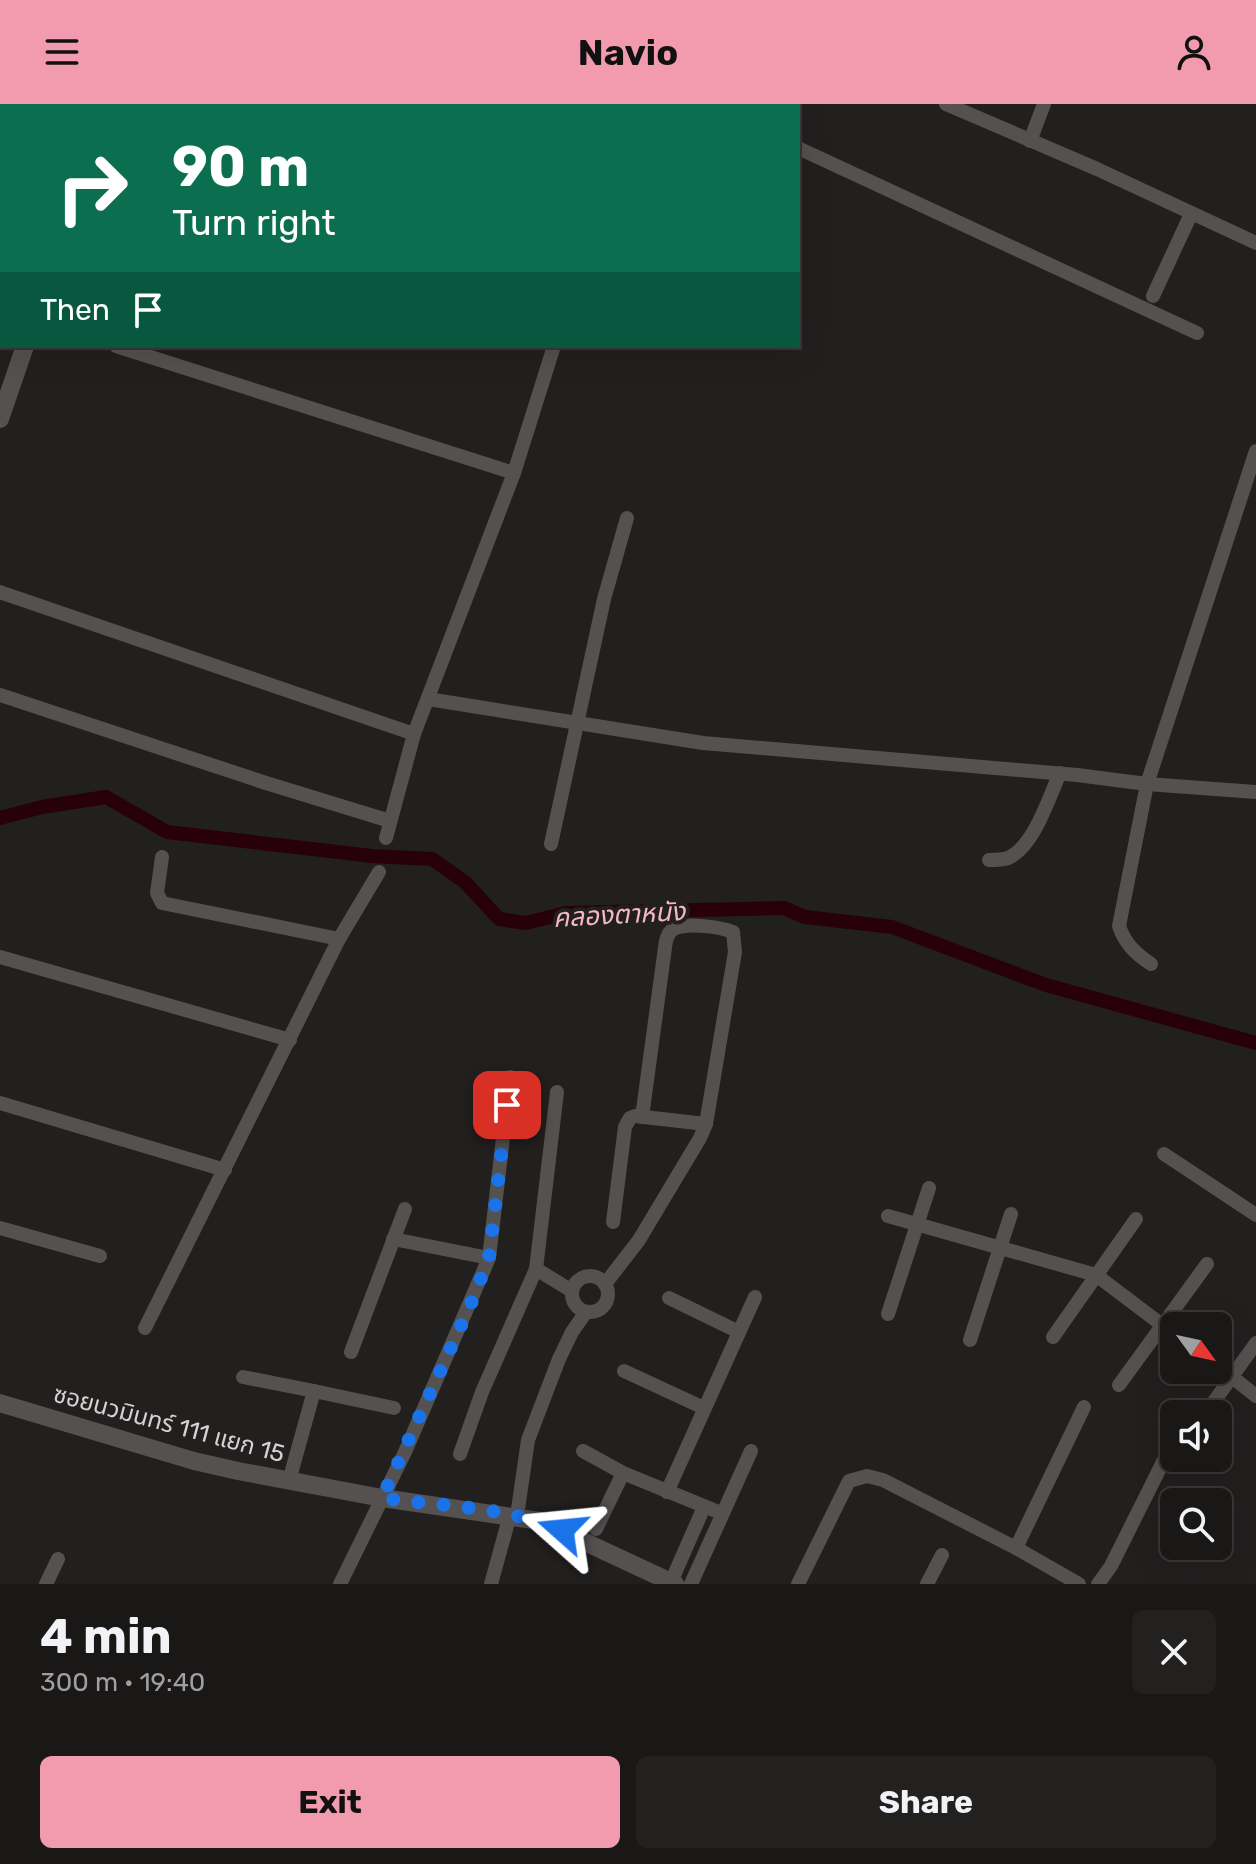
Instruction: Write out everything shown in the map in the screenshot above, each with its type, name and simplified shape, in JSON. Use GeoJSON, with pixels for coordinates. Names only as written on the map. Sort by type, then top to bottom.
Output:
{"type":"FeatureCollection","features":[{"type":"Feature","properties":{"kind":"street"},"geometry":{"type":"LineString","coordinates":[[946,104],[1256,243]]}},
{"type":"Feature","properties":{"kind":"street"},"geometry":{"type":"LineString","coordinates":[[1030,141],[1044,104]]}},
{"type":"Feature","properties":{"kind":"street"},"geometry":{"type":"LineString","coordinates":[[800,149],[1197,333]]}},
{"type":"Feature","properties":{"kind":"street"},"geometry":{"type":"LineString","coordinates":[[1153,296],[1191,214]]}},
{"type":"Feature","properties":{"kind":"street"},"geometry":{"type":"LineString","coordinates":[[0,419],[24,348]]}},
{"type":"Feature","properties":{"kind":"street"},"geometry":{"type":"LineString","coordinates":[[122,348],[514,473]]}},
{"type":"Feature","properties":{"kind":"street"},"geometry":{"type":"LineString","coordinates":[[386,838],[414,734],[514,473],[553,348]]}},
{"type":"Feature","properties":{"kind":"street"},"geometry":{"type":"LineString","coordinates":[[1151,964],[1129,945],[1119,926],[1147,784],[1256,451]]}},
{"type":"Feature","properties":{"kind":"street"},"geometry":{"type":"LineString","coordinates":[[551,844],[604,599],[627,518]]}},
{"type":"Feature","properties":{"kind":"street"},"geometry":{"type":"LineString","coordinates":[[0,592],[414,734]]}},
{"type":"Feature","properties":{"kind":"street"},"geometry":{"type":"LineString","coordinates":[[0,695],[390,821]]}},
{"type":"Feature","properties":{"kind":"street"},"geometry":{"type":"LineString","coordinates":[[428,699],[703,743],[1256,792]]}},
{"type":"Feature","properties":{"kind":"street"},"geometry":{"type":"LineString","coordinates":[[989,860],[1006,859],[1017,853],[1029,838],[1060,773]]}},
{"type":"Feature","properties":{"kind":"street"},"geometry":{"type":"LineString","coordinates":[[162,857],[157,893],[162,903],[339,939]]}},
{"type":"Feature","properties":{"kind":"street"},"geometry":{"type":"LineString","coordinates":[[145,1328],[339,939],[379,872]]}},
{"type":"Feature","properties":{"kind":"street"},"geometry":{"type":"LineString","coordinates":[[605,1284],[639,1240],[706,1124],[735,952],[733,932],[687,925],[670,932],[664,955],[642,1117]]}},
{"type":"Feature","properties":{"kind":"street"},"geometry":{"type":"LineString","coordinates":[[0,957],[290,1040]]}},
{"type":"Feature","properties":{"kind":"street"},"geometry":{"type":"LineString","coordinates":[[340,1584],[464,1319],[489,1258],[510,1077]]}},
{"type":"Feature","properties":{"kind":"street"},"geometry":{"type":"LineString","coordinates":[[460,1454],[482,1392],[536,1269],[557,1092]]}},
{"type":"Feature","properties":{"kind":"street"},"geometry":{"type":"LineString","coordinates":[[0,1103],[225,1170]]}},
{"type":"Feature","properties":{"kind":"street"},"geometry":{"type":"LineString","coordinates":[[613,1222],[625,1127],[630,1118],[706,1124]]}},
{"type":"Feature","properties":{"kind":"street"},"geometry":{"type":"LineString","coordinates":[[1164,1154],[1256,1215]]}},
{"type":"Feature","properties":{"kind":"street"},"geometry":{"type":"LineString","coordinates":[[888,1314],[929,1188]]}},
{"type":"Feature","properties":{"kind":"street"},"geometry":{"type":"LineString","coordinates":[[351,1352],[405,1209]]}},
{"type":"Feature","properties":{"kind":"street"},"geometry":{"type":"LineString","coordinates":[[970,1340],[1011,1214]]}},
{"type":"Feature","properties":{"kind":"street"},"geometry":{"type":"LineString","coordinates":[[888,1216],[1096,1275],[1160,1324]]}},
{"type":"Feature","properties":{"kind":"street"},"geometry":{"type":"LineString","coordinates":[[1053,1337],[1136,1219]]}},
{"type":"Feature","properties":{"kind":"street"},"geometry":{"type":"LineString","coordinates":[[0,1228],[100,1256]]}},
{"type":"Feature","properties":{"kind":"street"},"geometry":{"type":"LineString","coordinates":[[393,1239],[489,1258]]}},
{"type":"Feature","properties":{"kind":"street"},"geometry":{"type":"LineString","coordinates":[[1179,1312],[1207,1264]]}},
{"type":"Feature","properties":{"kind":"street"},"geometry":{"type":"LineString","coordinates":[[536,1269],[572,1291]]}},
{"type":"Feature","properties":{"kind":"street"},"geometry":{"type":"LineString","coordinates":[[586,1277],[593,1277],[605,1284],[605,1304],[593,1312],[586,1312],[575,1304],[572,1291],[586,1277]]}},
{"type":"Feature","properties":{"kind":"street"},"geometry":{"type":"LineString","coordinates":[[667,1492],[755,1297]]}},
{"type":"Feature","properties":{"kind":"street"},"geometry":{"type":"LineString","coordinates":[[669,1298],[739,1332]]}},
{"type":"Feature","properties":{"kind":"street"},"geometry":{"type":"LineString","coordinates":[[491,1584],[514,1516],[528,1440],[559,1359],[586,1312]]}},
{"type":"Feature","properties":{"kind":"street"},"geometry":{"type":"LineString","coordinates":[[1119,1385],[1160,1339]]}},
{"type":"Feature","properties":{"kind":"street"},"geometry":{"type":"LineString","coordinates":[[1215,1400],[1256,1343]]}},
{"type":"Feature","properties":{"kind":"street"},"geometry":{"type":"LineString","coordinates":[[624,1371],[704,1408]]}},
{"type":"Feature","properties":{"kind":"street"},"geometry":{"type":"LineString","coordinates":[[1233,1376],[1256,1396]]}},
{"type":"Feature","properties":{"kind":"street"},"geometry":{"type":"LineString","coordinates":[[243,1377],[394,1408]]}},
{"type":"Feature","properties":{"kind":"street"},"geometry":{"type":"LineString","coordinates":[[289,1481],[314,1391]]}},
{"type":"Feature","properties":{"kind":"street","name":"ซอยนวมินทร์ 111 แยก 15"},"geometry":{"type":"LineString","coordinates":[[0,1403],[194,1461],[382,1498],[540,1521],[673,1583]]}},
{"type":"Feature","properties":{"kind":"street"},"geometry":{"type":"LineString","coordinates":[[1016,1548],[1084,1407]]}},
{"type":"Feature","properties":{"kind":"street"},"geometry":{"type":"LineString","coordinates":[[583,1451],[623,1473],[721,1513]]}},
{"type":"Feature","properties":{"kind":"street"},"geometry":{"type":"LineString","coordinates":[[691,1584],[751,1451]]}},
{"type":"Feature","properties":{"kind":"street"},"geometry":{"type":"LineString","coordinates":[[1098,1584],[1111,1566],[1160,1468]]}},
{"type":"Feature","properties":{"kind":"street"},"geometry":{"type":"LineString","coordinates":[[596,1529],[623,1473]]}},
{"type":"Feature","properties":{"kind":"street"},"geometry":{"type":"LineString","coordinates":[[798,1584],[841,1494],[849,1481],[859,1476],[883,1480],[1079,1584]]}},
{"type":"Feature","properties":{"kind":"street"},"geometry":{"type":"LineString","coordinates":[[673,1583],[704,1507]]}},
{"type":"Feature","properties":{"kind":"street"},"geometry":{"type":"LineString","coordinates":[[927,1584],[942,1555]]}},
{"type":"Feature","properties":{"kind":"street"},"geometry":{"type":"LineString","coordinates":[[46,1584],[58,1559]]}},
{"type":"Feature","properties":{"kind":"waterway","name":"คลองตาหนัง"},"geometry":{"type":"LineString","coordinates":[[0,818],[42,807],[106,797],[167,832],[372,856],[432,859],[465,882],[499,919],[526,923],[566,913],[784,908],[805,917],[892,927],[1046,985],[1256,1043]]}},
{"type":"Feature","properties":{"kind":"route"},"geometry":{"type":"LineString","coordinates":[[507,1105],[489,1258],[382,1498],[517,1516],[562,1530]]}}]}
